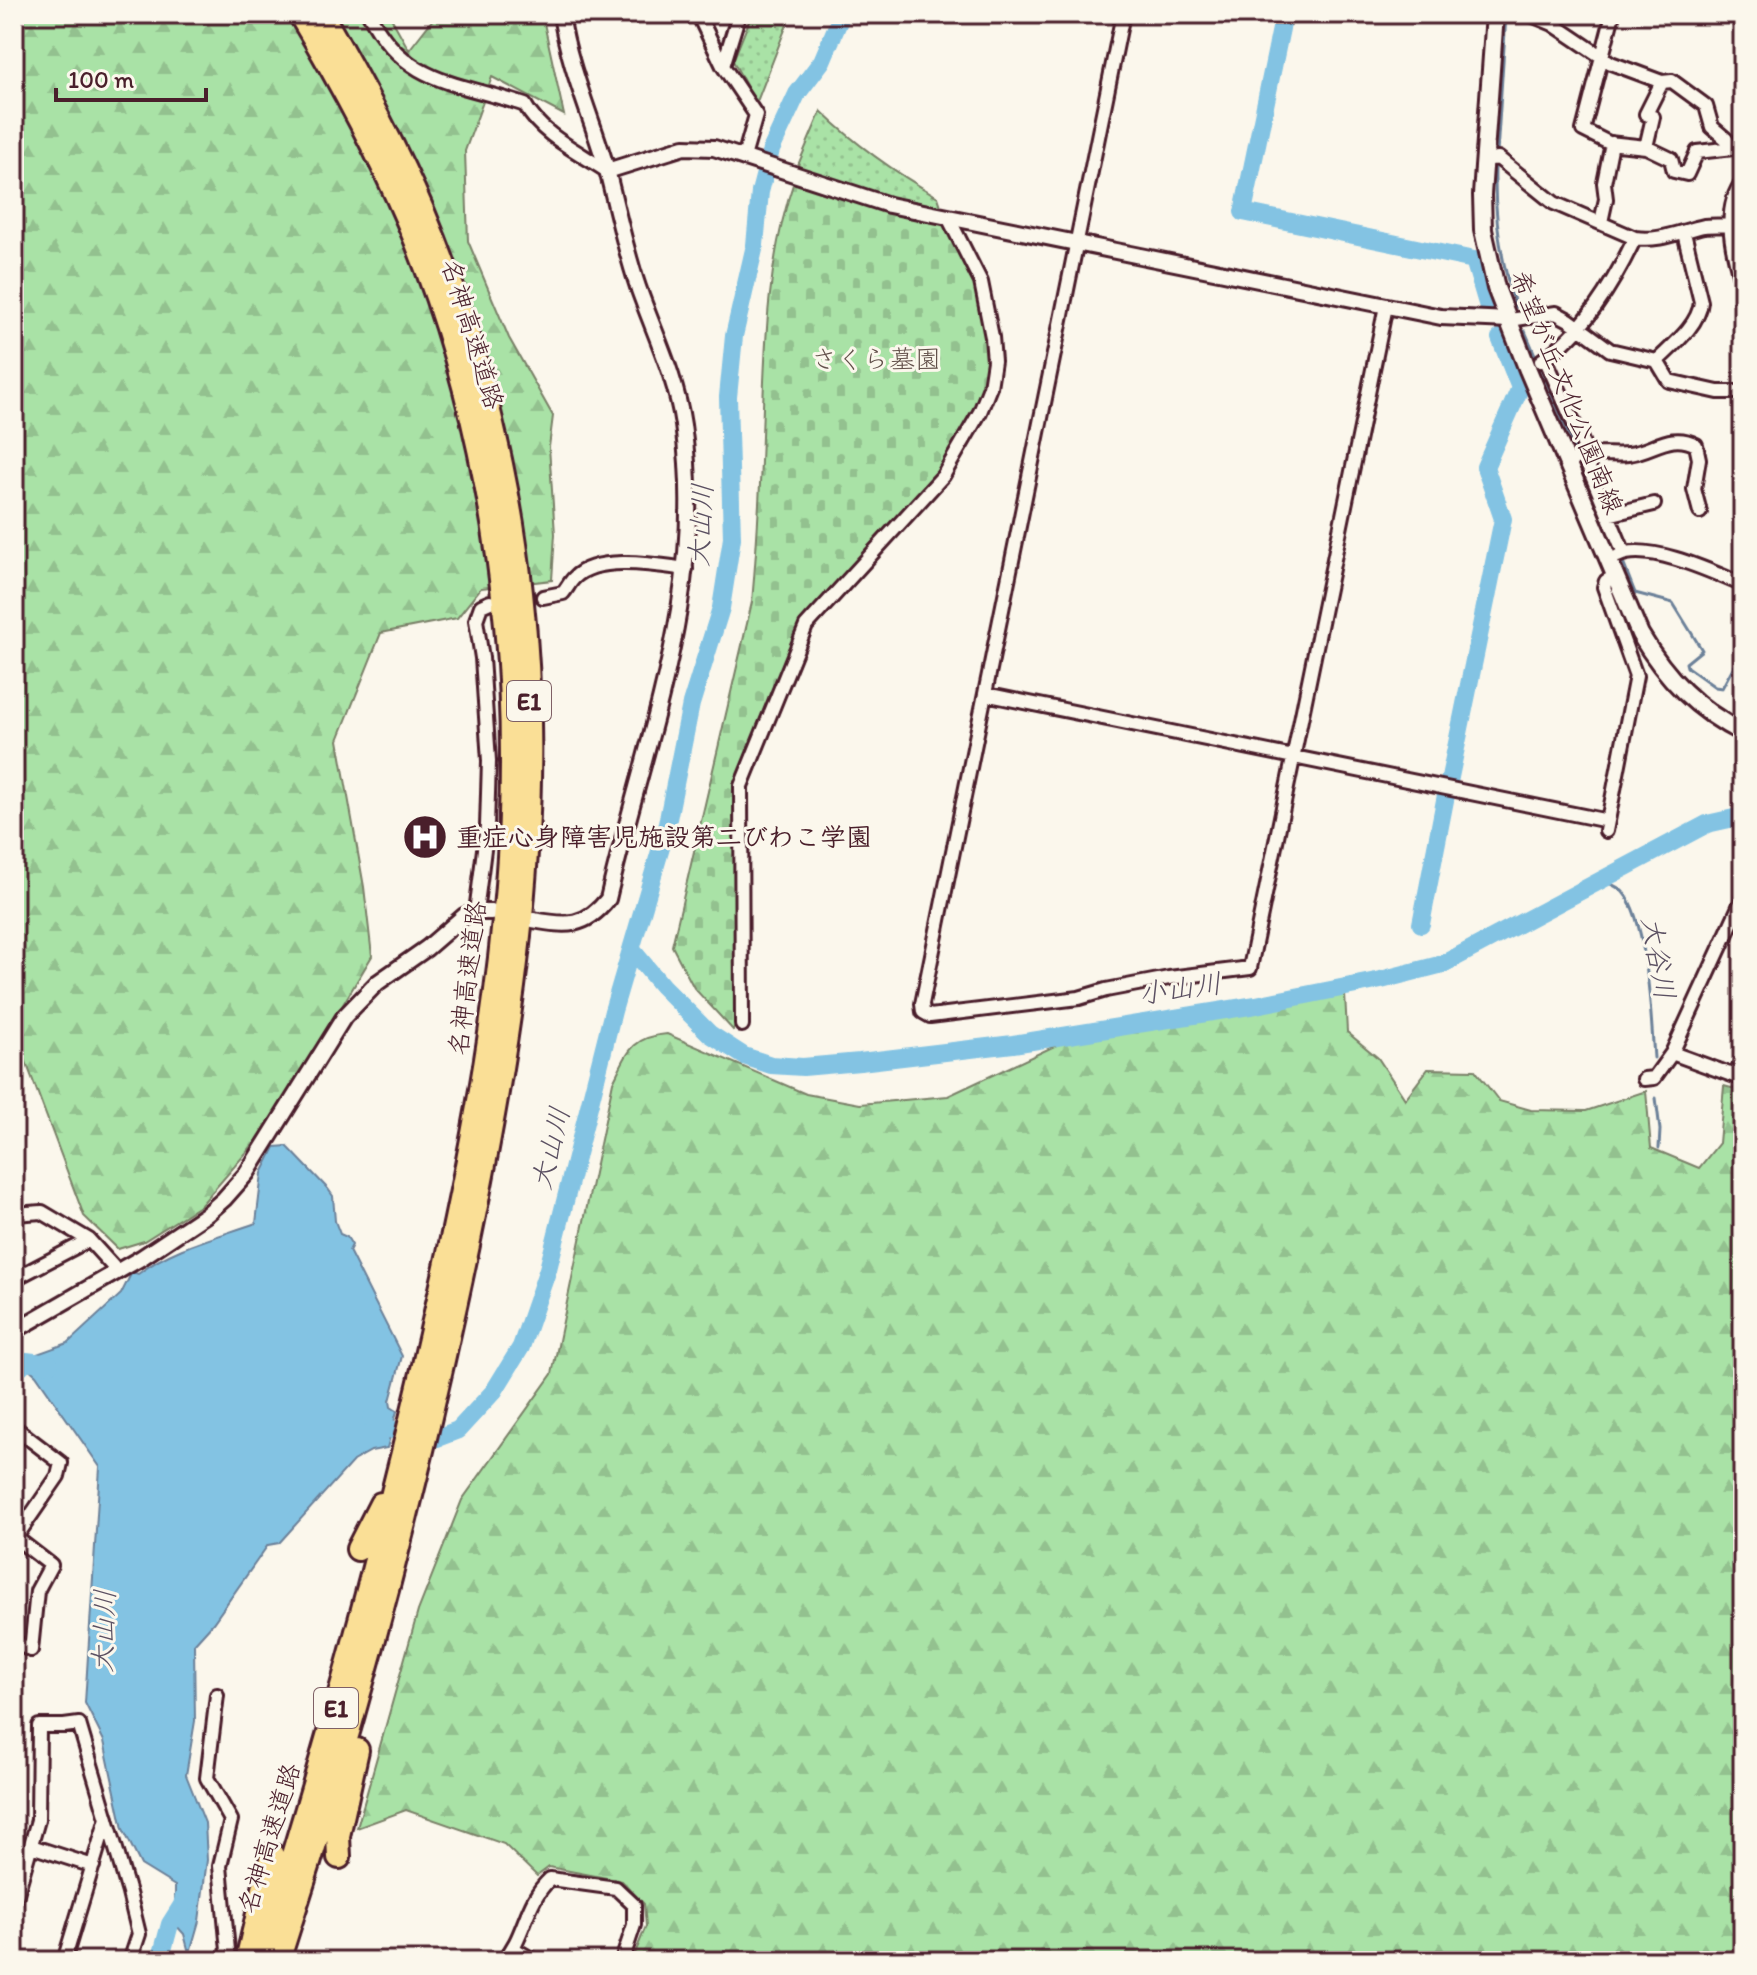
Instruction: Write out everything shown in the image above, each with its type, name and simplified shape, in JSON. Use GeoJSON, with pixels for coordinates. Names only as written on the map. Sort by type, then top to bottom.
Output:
{"type":"FeatureCollection","features":[{"type":"Feature","properties":{"kind":"highway","name":"名神高速道路"},"geometry":{"type":"LineString","coordinates":[[300,14],[343,85],[378,156],[409,223],[435,294],[461,379],[491,511],[503,592],[512,753],[511,830],[498,970],[468,1162],[421,1416]]}},
{"type":"Feature","properties":{"kind":"highway","name":"名神高速道路"},"geometry":{"type":"LineString","coordinates":[[278,1961],[344,1745],[396,1553],[412,1454],[488,1149],[513,986],[528,831],[530,754],[528,664],[521,590],[509,508],[479,375],[425,215],[357,77],[321,14]]}},
{"type":"Feature","properties":{"kind":"highway","name":"名神高速道路"},"geometry":{"type":"LineString","coordinates":[[260,1961],[374,1571],[412,1454]]}},
{"type":"Feature","properties":{"kind":"highway"},"geometry":{"type":"LineString","coordinates":[[358,1549],[390,1485],[412,1454]]}},
{"type":"Feature","properties":{"kind":"highway"},"geometry":{"type":"LineString","coordinates":[[339,1857],[338,1836],[396,1553]]}},
{"type":"Feature","properties":{"kind":"highway"},"geometry":{"type":"LineString","coordinates":[[246,1961],[272,1855]]}},
{"type":"Feature","properties":{"kind":"main road","name":"希望が丘文化公園南線"},"geometry":{"type":"LineString","coordinates":[[1495,14],[1483,160],[1483,230],[1496,288],[1640,634],[1657,663],[1696,704],[1743,733]]}},
{"type":"Feature","properties":{"kind":"street"},"geometry":{"type":"LineString","coordinates":[[369,14],[382,39],[397,56],[425,73],[452,84],[525,105],[532,119],[607,171]]}},
{"type":"Feature","properties":{"kind":"street"},"geometry":{"type":"LineString","coordinates":[[533,920],[574,924],[599,910],[608,899],[665,678],[686,569],[689,494],[683,425],[666,359],[638,288],[607,171],[565,44],[561,14]]}},
{"type":"Feature","properties":{"kind":"street"},"geometry":{"type":"LineString","coordinates":[[698,14],[723,66],[756,115],[746,157]]}},
{"type":"Feature","properties":{"kind":"street"},"geometry":{"type":"LineString","coordinates":[[723,66],[739,14]]}},
{"type":"Feature","properties":{"kind":"street"},"geometry":{"type":"LineString","coordinates":[[1123,14],[922,1004],[923,1012],[930,1016],[1079,998],[1169,978],[1250,968],[1386,306]]}},
{"type":"Feature","properties":{"kind":"street"},"geometry":{"type":"LineString","coordinates":[[1529,14],[1553,24],[1611,63],[1662,82],[1672,81],[1706,106],[1712,127],[1738,147]]}},
{"type":"Feature","properties":{"kind":"street"},"geometry":{"type":"LineString","coordinates":[[1613,14],[1583,130],[1612,143],[1646,147],[1671,159],[1674,171],[1687,174],[1697,152],[1738,147]]}},
{"type":"Feature","properties":{"kind":"street"},"geometry":{"type":"LineString","coordinates":[[1736,14],[1743,28]]}},
{"type":"Feature","properties":{"kind":"street"},"geometry":{"type":"LineString","coordinates":[[1646,147],[1653,117],[1646,114],[1662,82]]}},
{"type":"Feature","properties":{"kind":"street"},"geometry":{"type":"LineString","coordinates":[[1601,222],[1606,199],[1604,183],[1612,143]]}},
{"type":"Feature","properties":{"kind":"street"},"geometry":{"type":"LineString","coordinates":[[607,171],[684,147],[714,148],[889,205],[1441,317],[1510,320],[1556,313],[1610,350],[1657,361],[1669,381],[1718,392],[1743,392]]}},
{"type":"Feature","properties":{"kind":"street"},"geometry":{"type":"LineString","coordinates":[[1483,160],[1498,158],[1554,203],[1635,238],[1644,240],[1705,226],[1730,225]]}},
{"type":"Feature","properties":{"kind":"street"},"geometry":{"type":"LineString","coordinates":[[1743,181],[1738,188],[1730,225],[1731,246],[1743,288]]}},
{"type":"Feature","properties":{"kind":"street"},"geometry":{"type":"LineString","coordinates":[[742,1025],[741,786],[806,626],[943,476],[980,412],[990,387],[994,361],[992,337],[981,282],[948,217]]}},
{"type":"Feature","properties":{"kind":"street"},"geometry":{"type":"LineString","coordinates":[[1657,361],[1684,334],[1700,310],[1701,302],[1684,233]]}},
{"type":"Feature","properties":{"kind":"street"},"geometry":{"type":"LineString","coordinates":[[1528,370],[1565,344],[1580,328],[1621,268],[1635,238]]}},
{"type":"Feature","properties":{"kind":"street"},"geometry":{"type":"LineString","coordinates":[[1545,358],[1583,444],[1624,553]]}},
{"type":"Feature","properties":{"kind":"street"},"geometry":{"type":"LineString","coordinates":[[1567,463],[1585,455],[1631,454],[1667,440],[1688,441],[1696,445],[1699,459],[1694,489],[1700,512]]}},
{"type":"Feature","properties":{"kind":"street"},"geometry":{"type":"LineString","coordinates":[[1608,515],[1654,504]]}},
{"type":"Feature","properties":{"kind":"street"},"geometry":{"type":"LineString","coordinates":[[985,694],[1294,757],[1607,826],[1636,676],[1604,587],[1611,569],[1624,553]]}},
{"type":"Feature","properties":{"kind":"street"},"geometry":{"type":"LineString","coordinates":[[1624,553],[1677,559],[1743,585]]}},
{"type":"Feature","properties":{"kind":"street"},"geometry":{"type":"LineString","coordinates":[[543,597],[563,593],[573,578],[582,572],[610,564],[631,561],[686,569]]}},
{"type":"Feature","properties":{"kind":"street"},"geometry":{"type":"LineString","coordinates":[[14,1331],[118,1272],[207,1214],[224,1199],[247,1173],[354,1005],[377,983],[427,948],[464,916],[484,912],[489,761],[482,658],[476,620],[481,606],[490,602]]}},
{"type":"Feature","properties":{"kind":"street"},"geometry":{"type":"LineString","coordinates":[[1644,1079],[1654,1078],[1672,1053],[1743,898]]}},
{"type":"Feature","properties":{"kind":"street"},"geometry":{"type":"LineString","coordinates":[[1672,1053],[1739,1077],[1743,1058]]}},
{"type":"Feature","properties":{"kind":"street"},"geometry":{"type":"LineString","coordinates":[[14,1214],[42,1212],[89,1240],[118,1272]]}},
{"type":"Feature","properties":{"kind":"street"},"geometry":{"type":"LineString","coordinates":[[14,1279],[89,1240]]}},
{"type":"Feature","properties":{"kind":"street"},"geometry":{"type":"LineString","coordinates":[[14,1427],[61,1463],[58,1476],[15,1539],[51,1565],[37,1591],[31,1650],[14,1642]]}},
{"type":"Feature","properties":{"kind":"street"},"geometry":{"type":"LineString","coordinates":[[217,1695],[207,1778],[231,1820],[220,1866],[229,1961]]}},
{"type":"Feature","properties":{"kind":"street"},"geometry":{"type":"LineString","coordinates":[[14,1904],[38,1820],[39,1726],[79,1724],[139,1934],[130,1961]]}},
{"type":"Feature","properties":{"kind":"street"},"geometry":{"type":"LineString","coordinates":[[64,1961],[107,1818]]}},
{"type":"Feature","properties":{"kind":"street"},"geometry":{"type":"LineString","coordinates":[[31,1846],[93,1866]]}},
{"type":"Feature","properties":{"kind":"street"},"geometry":{"type":"LineString","coordinates":[[503,1961],[514,1949],[537,1891],[550,1879],[616,1888],[634,1905],[634,1925],[622,1961]]}},
{"type":"Feature","properties":{"kind":"street"},"geometry":{"type":"LineString","coordinates":[[514,1949],[535,1961]]}},
{"type":"Feature","properties":{"kind":"green space"},"geometry":{"type":"Polygon","coordinates":[[[14,14],[389,14],[409,50],[437,14],[542,14],[564,115],[492,77],[465,151],[468,241],[509,338],[553,416],[549,447],[555,534],[552,580],[481,588],[457,618],[381,633],[338,740],[364,887],[372,956],[272,1123],[201,1205],[144,1241],[118,1249],[84,1216],[23,1054],[14,1040],[14,14]]]}},
{"type":"Feature","properties":{"kind":"green space"},"geometry":{"type":"Polygon","coordinates":[[[752,14],[791,14],[756,104],[733,61],[752,14]]]}},
{"type":"Feature","properties":{"kind":"green space"},"geometry":{"type":"Polygon","coordinates":[[[821,111],[877,158],[938,197],[942,209],[890,200],[802,170],[798,165],[821,111]]]}},
{"type":"Feature","properties":{"kind":"green space","name":"さくら墓園"},"geometry":{"type":"Polygon","coordinates":[[[794,181],[891,213],[944,224],[977,284],[988,357],[985,383],[977,407],[939,472],[801,625],[737,786],[736,1025],[733,1030],[694,988],[672,946],[752,602],[772,275],[794,181]]]}},
{"type":"Feature","properties":{"kind":"green space"},"geometry":{"type":"Polygon","coordinates":[[[1345,994],[1347,1032],[1378,1058],[1405,1099],[1428,1069],[1475,1070],[1499,1101],[1531,1110],[1586,1111],[1646,1091],[1651,1148],[1699,1168],[1719,1143],[1724,1086],[1743,1091],[1743,1961],[632,1961],[646,1926],[644,1904],[622,1881],[549,1867],[537,1876],[504,1844],[406,1810],[357,1828],[418,1611],[462,1500],[552,1374],[613,1082],[632,1048],[645,1039],[667,1034],[806,1094],[860,1104],[948,1096],[1063,1042],[1345,994]]]}},
{"type":"Feature","properties":{"kind":"water"},"geometry":{"type":"Polygon","coordinates":[[[287,1146],[333,1196],[335,1221],[340,1234],[347,1237],[352,1245],[349,1251],[402,1356],[390,1401],[391,1407],[397,1411],[387,1448],[371,1451],[353,1461],[279,1543],[268,1545],[213,1623],[194,1644],[195,1721],[186,1775],[205,1823],[207,1860],[199,1921],[191,1949],[188,1949],[184,1934],[175,1924],[175,1886],[141,1865],[123,1829],[104,1741],[85,1703],[100,1467],[36,1375],[25,1365],[26,1358],[68,1343],[121,1294],[132,1272],[138,1274],[180,1250],[256,1223],[262,1173],[275,1147],[287,1146]]]}},
{"type":"Feature","properties":{"kind":"waterway","name":"大山川"},"geometry":{"type":"LineString","coordinates":[[371,1419],[393,1430],[437,1438],[458,1430],[494,1391],[521,1347],[548,1269],[613,1011],[665,834],[691,704],[721,608],[732,538],[728,397],[734,336],[755,245],[760,192],[771,150],[797,94],[822,61],[842,14]]}},
{"type":"Feature","properties":{"kind":"waterway"},"geometry":{"type":"LineString","coordinates":[[1284,14],[1243,212],[1474,260],[1488,307]]}},
{"type":"Feature","properties":{"kind":"waterway"},"geometry":{"type":"LineString","coordinates":[[1497,153],[1506,16]]}},
{"type":"Feature","properties":{"kind":"waterway"},"geometry":{"type":"LineString","coordinates":[[1495,168],[1499,238],[1516,307]]}},
{"type":"Feature","properties":{"kind":"waterway"},"geometry":{"type":"LineString","coordinates":[[1525,331],[1536,357]]}},
{"type":"Feature","properties":{"kind":"waterway"},"geometry":{"type":"LineString","coordinates":[[1449,782],[1503,519],[1485,467],[1520,388],[1500,338]]}},
{"type":"Feature","properties":{"kind":"waterway"},"geometry":{"type":"LineString","coordinates":[[1541,369],[1576,452]]}},
{"type":"Feature","properties":{"kind":"waterway"},"geometry":{"type":"LineString","coordinates":[[1622,560],[1635,593],[1673,603],[1702,650],[1686,663],[1687,667],[1715,687],[1722,688],[1743,649]]}},
{"type":"Feature","properties":{"kind":"waterway"},"geometry":{"type":"LineString","coordinates":[[1421,924],[1446,795]]}},
{"type":"Feature","properties":{"kind":"waterway","name":"小山川"},"geometry":{"type":"LineString","coordinates":[[632,950],[662,986],[710,1034],[744,1056],[771,1065],[803,1067],[1013,1044],[1256,1005],[1443,964],[1707,824],[1743,816]]}},
{"type":"Feature","properties":{"kind":"waterway","name":"大谷川"},"geometry":{"type":"LineString","coordinates":[[1601,880],[1623,892],[1638,925],[1647,971],[1654,1058]]}},
{"type":"Feature","properties":{"kind":"waterway","name":"大谷川"},"geometry":{"type":"LineString","coordinates":[[1656,1098],[1659,1148]]}},
{"type":"Feature","properties":{"kind":"waterway"},"geometry":{"type":"LineString","coordinates":[[14,1373],[26,1361],[50,1364]]}},
{"type":"Feature","properties":{"kind":"waterway","name":"大山川"},"geometry":{"type":"LineString","coordinates":[[160,1961],[170,1924],[184,1897]]}},
{"type":"Feature","properties":{"kind":"place","name":"重症心身障害児施設第二びわこ学園"},"geometry":{"type":"Point","coordinates":[425,837]}}]}
